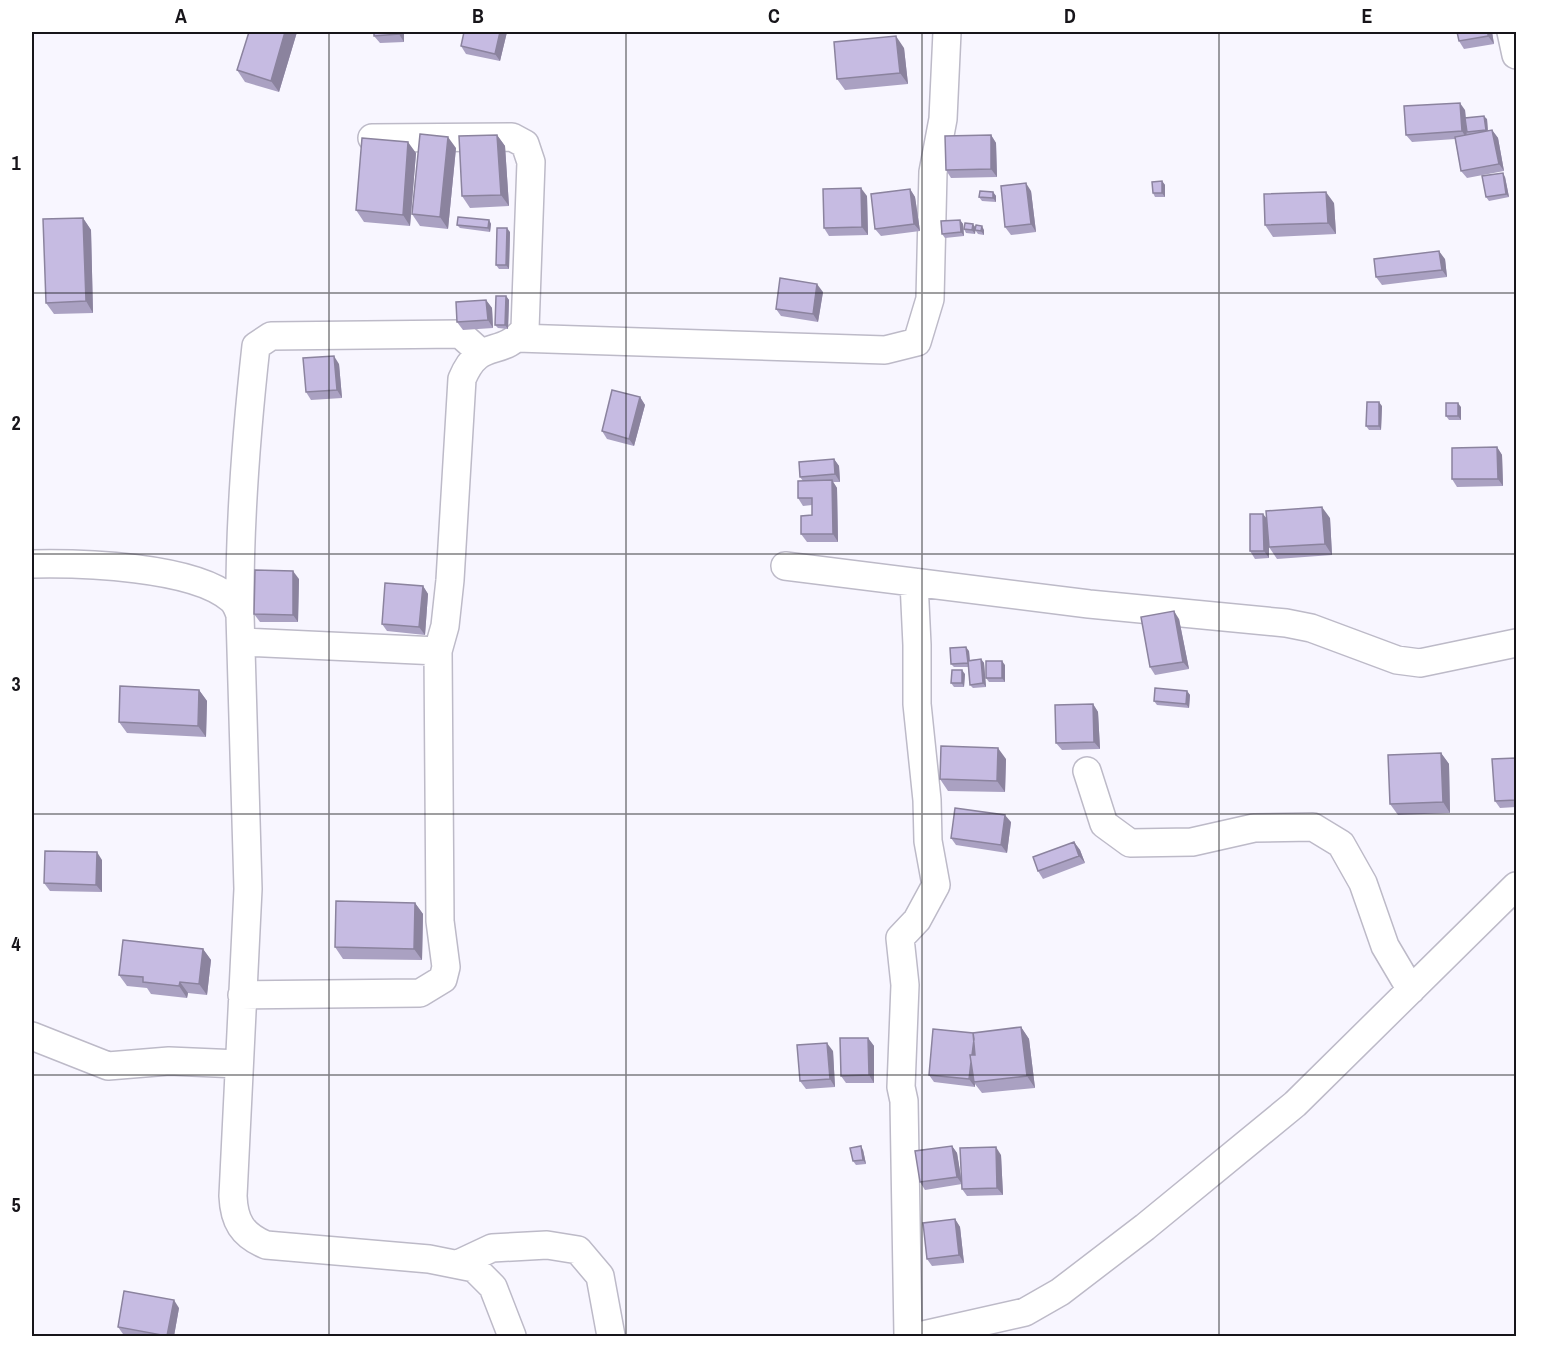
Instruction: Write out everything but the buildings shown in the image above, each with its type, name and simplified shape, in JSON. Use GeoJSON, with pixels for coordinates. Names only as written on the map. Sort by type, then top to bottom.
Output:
{"type":"FeatureCollection","features":[{"type":"Feature","properties":{"kind":"street"},"geometry":{"type":"LineString","coordinates":[[517,338],[885,350],[917,342],[930,299],[933,172],[943,119],[947,32]]}},
{"type":"Feature","properties":{"kind":"street"},"geometry":{"type":"LineString","coordinates":[[1511,32],[1516,55]]}},
{"type":"Feature","properties":{"kind":"street"},"geometry":{"type":"LineString","coordinates":[[242,995],[420,993],[443,979],[446,967],[440,921],[438,651],[445,626],[450,580],[462,379],[469,362],[480,352],[506,345],[525,329],[531,162],[525,144],[512,137],[372,138]]}},
{"type":"Feature","properties":{"kind":"street"},"geometry":{"type":"LineString","coordinates":[[480,352],[460,334],[271,336],[256,346],[244,449],[239,553],[248,889],[234,1215],[250,1239],[266,1245],[460,1263],[474,1268],[493,1287],[512,1336]]}},
{"type":"Feature","properties":{"kind":"street"},"geometry":{"type":"LineString","coordinates":[[32,564],[120,568],[205,584],[234,600],[240,615]]}},
{"type":"Feature","properties":{"kind":"street"},"geometry":{"type":"LineString","coordinates":[[785,566],[1089,604],[1286,623],[1311,628],[1397,660],[1420,663],[1516,644]]}},
{"type":"Feature","properties":{"kind":"street"},"geometry":{"type":"LineString","coordinates":[[908,1336],[904,1101],[901,1087],[905,985],[900,938],[917,920],[936,885],[927,841],[927,800],[917,704],[918,645],[914,582]]}},
{"type":"Feature","properties":{"kind":"street"},"geometry":{"type":"LineString","coordinates":[[243,642],[438,651]]}},
{"type":"Feature","properties":{"kind":"street"},"geometry":{"type":"LineString","coordinates":[[1087,771],[1104,824],[1130,843],[1192,842],[1254,828],[1312,827],[1341,844],[1363,883],[1385,946],[1411,990]]}},
{"type":"Feature","properties":{"kind":"street"},"geometry":{"type":"LineString","coordinates":[[919,1336],[1025,1312],[1060,1292],[1145,1227],[1295,1104],[1516,886]]}},
{"type":"Feature","properties":{"kind":"street"},"geometry":{"type":"LineString","coordinates":[[32,1036],[108,1066],[169,1061],[239,1064]]}},
{"type":"Feature","properties":{"kind":"street"},"geometry":{"type":"LineString","coordinates":[[460,1263],[492,1248],[548,1245],[578,1250],[600,1276],[611,1336]]}}]}
